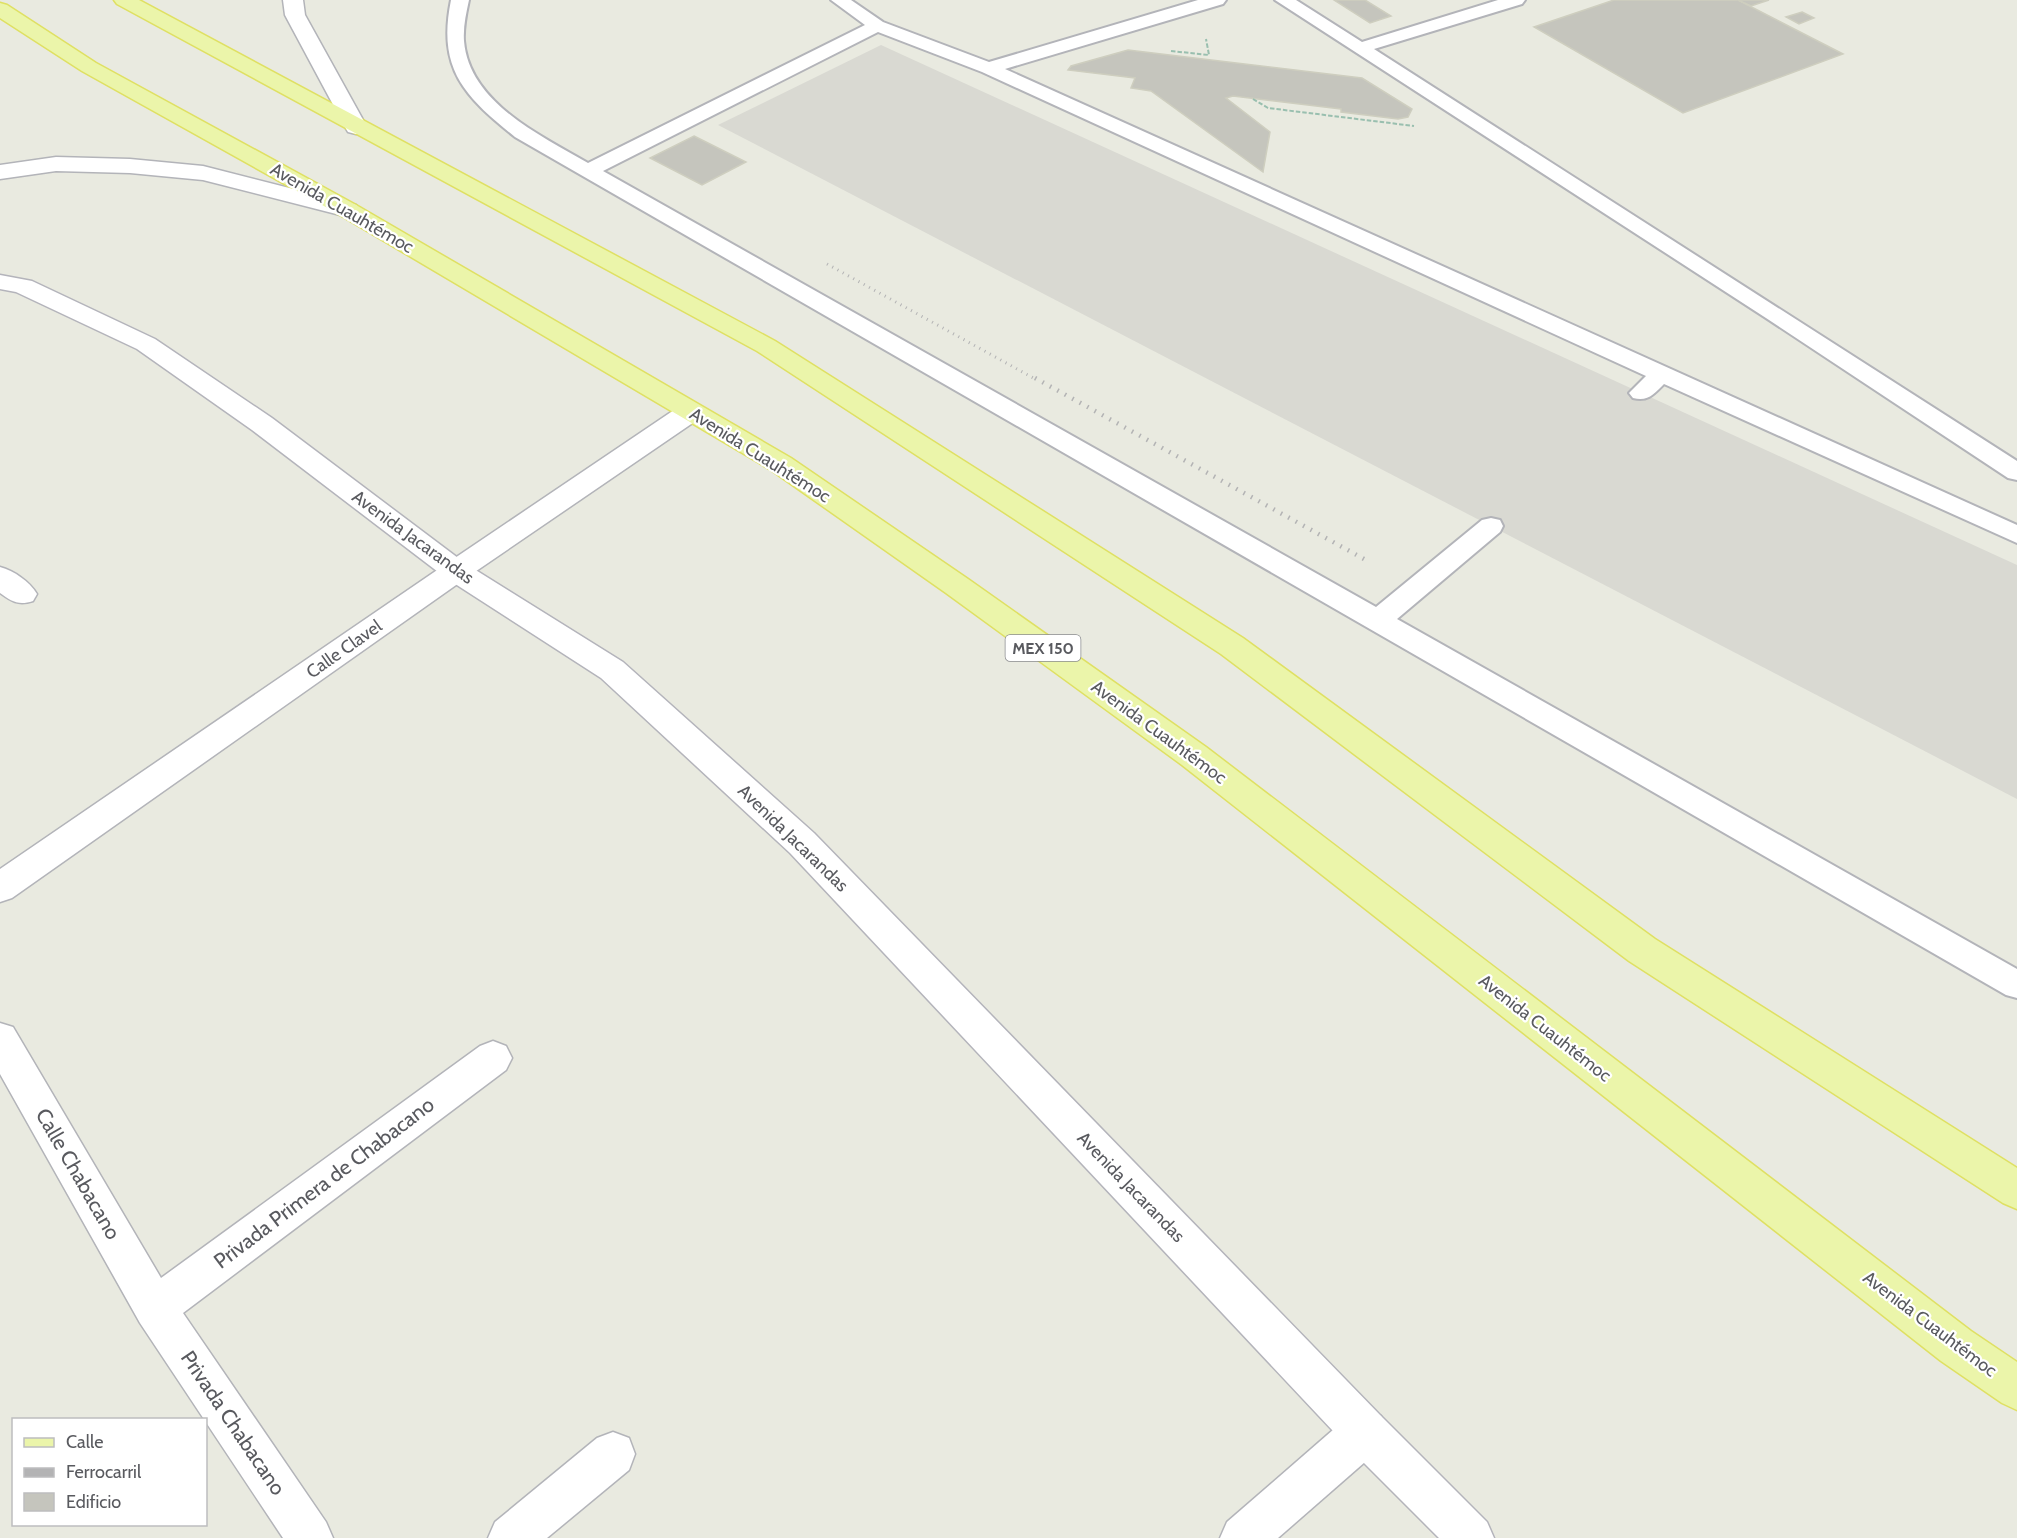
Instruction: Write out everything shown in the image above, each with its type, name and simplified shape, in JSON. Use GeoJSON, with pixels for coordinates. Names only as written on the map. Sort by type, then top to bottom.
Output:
{"type":"FeatureCollection","features":[{"type":"Feature","properties":{"kind":"main road"},"geometry":{"type":"LineString","coordinates":[[124,0],[776,352],[1232,646],[1642,951],[2017,1190]]}},
{"type":"Feature","properties":{"kind":"main road","name":"Avenida Cuauhtémoc"},"geometry":{"type":"LineString","coordinates":[[0,9],[89,67],[348,210],[781,464],[947,579],[1194,756],[1956,1346],[2017,1388]]}},
{"type":"Feature","properties":{"kind":"street"},"geometry":{"type":"LineString","coordinates":[[293,0],[295,15],[356,127]]}},
{"type":"Feature","properties":{"kind":"street"},"geometry":{"type":"LineString","coordinates":[[0,171],[56,164],[130,166],[203,173],[348,210]]}},
{"type":"Feature","properties":{"kind":"street","name":"Avenida Jacarandas"},"geometry":{"type":"LineString","coordinates":[[0,282],[23,286],[146,344],[262,424],[456,571],[612,670],[802,843],[1365,1432],[1471,1538]]}},
{"type":"Feature","properties":{"kind":"street","name":"Calle Clavel"},"geometry":{"type":"LineString","coordinates":[[0,888],[456,571],[690,412]]}},
{"type":"Feature","properties":{"kind":"street","name":"Calle Chabacano"},"geometry":{"type":"LineString","coordinates":[[0,1039],[155,1308]]}},
{"type":"Feature","properties":{"kind":"street","name":"Privada Primera de Chabacano"},"geometry":{"type":"LineString","coordinates":[[155,1308],[493,1058]]}},
{"type":"Feature","properties":{"kind":"street","name":"Privada Chabacano"},"geometry":{"type":"LineString","coordinates":[[155,1308],[310,1538]]}},
{"type":"Feature","properties":{"kind":"street"},"geometry":{"type":"LineString","coordinates":[[1243,1538],[1365,1432]]}},
{"type":"Feature","properties":{"kind":"street"},"geometry":{"type":"LineString","coordinates":[[511,1538],[614,1454]]}},
{"type":"Feature","properties":{"kind":"lane"},"geometry":{"type":"LineString","coordinates":[[460,0],[454,31],[456,53],[462,72],[478,95],[522,134],[2017,985]]}},
{"type":"Feature","properties":{"kind":"lane"},"geometry":{"type":"LineString","coordinates":[[840,0],[877,26],[988,68],[2017,535]]}},
{"type":"Feature","properties":{"kind":"lane"},"geometry":{"type":"LineString","coordinates":[[1152,0],[1172,13]]}},
{"type":"Feature","properties":{"kind":"lane"},"geometry":{"type":"LineString","coordinates":[[988,68],[1216,0]]}},
{"type":"Feature","properties":{"kind":"lane"},"geometry":{"type":"LineString","coordinates":[[1284,0],[1774,313],[2017,472]]}},
{"type":"Feature","properties":{"kind":"lane"},"geometry":{"type":"LineString","coordinates":[[1360,48],[1516,0]]}},
{"type":"Feature","properties":{"kind":"lane"},"geometry":{"type":"LineString","coordinates":[[587,171],[877,26]]}},
{"type":"Feature","properties":{"kind":"lane"},"geometry":{"type":"LineString","coordinates":[[1641,393],[1662,373]]}},
{"type":"Feature","properties":{"kind":"lane"},"geometry":{"type":"LineString","coordinates":[[1376,621],[1491,526]]}},
{"type":"Feature","properties":{"kind":"path"},"geometry":{"type":"LineString","coordinates":[[1254,99],[1268,108],[1414,126]]}},
{"type":"Feature","properties":{"kind":"shaded area"},"geometry":{"type":"Polygon","coordinates":[[[881,45],[2017,565],[2017,799],[718,125],[881,45]]]}},
{"type":"Feature","properties":{"kind":"building"},"geometry":{"type":"Polygon","coordinates":[[[1334,0],[1365,0],[1391,16],[1370,23],[1334,0]]]}},
{"type":"Feature","properties":{"kind":"building"},"geometry":{"type":"Polygon","coordinates":[[[1614,0],[1738,0],[1843,54],[1683,113],[1534,27],[1614,0]]]}},
{"type":"Feature","properties":{"kind":"building"},"geometry":{"type":"Polygon","coordinates":[[[1738,0],[1769,0],[1751,6],[1738,0]]]}},
{"type":"Feature","properties":{"kind":"building"},"geometry":{"type":"Polygon","coordinates":[[[1802,12],[1814,18],[1799,24],[1786,17],[1802,12]]]}},
{"type":"Feature","properties":{"kind":"building"},"geometry":{"type":"Polygon","coordinates":[[[1128,50],[1362,78],[1412,109],[1408,117],[1398,119],[1341,112],[1341,109],[1233,96],[1226,98],[1270,132],[1263,172],[1151,91],[1131,88],[1135,78],[1068,70],[1071,66],[1128,50]]]}},
{"type":"Feature","properties":{"kind":"building"},"geometry":{"type":"Polygon","coordinates":[[[694,136],[746,162],[702,185],[650,158],[694,136]]]}},
{"type":"Feature","properties":{"kind":"railway"},"geometry":{"type":"LineString","coordinates":[[827,264],[1037,380]]}},
{"type":"Feature","properties":{"kind":"railway"},"geometry":{"type":"LineString","coordinates":[[1035,378],[1364,559]]}}]}
